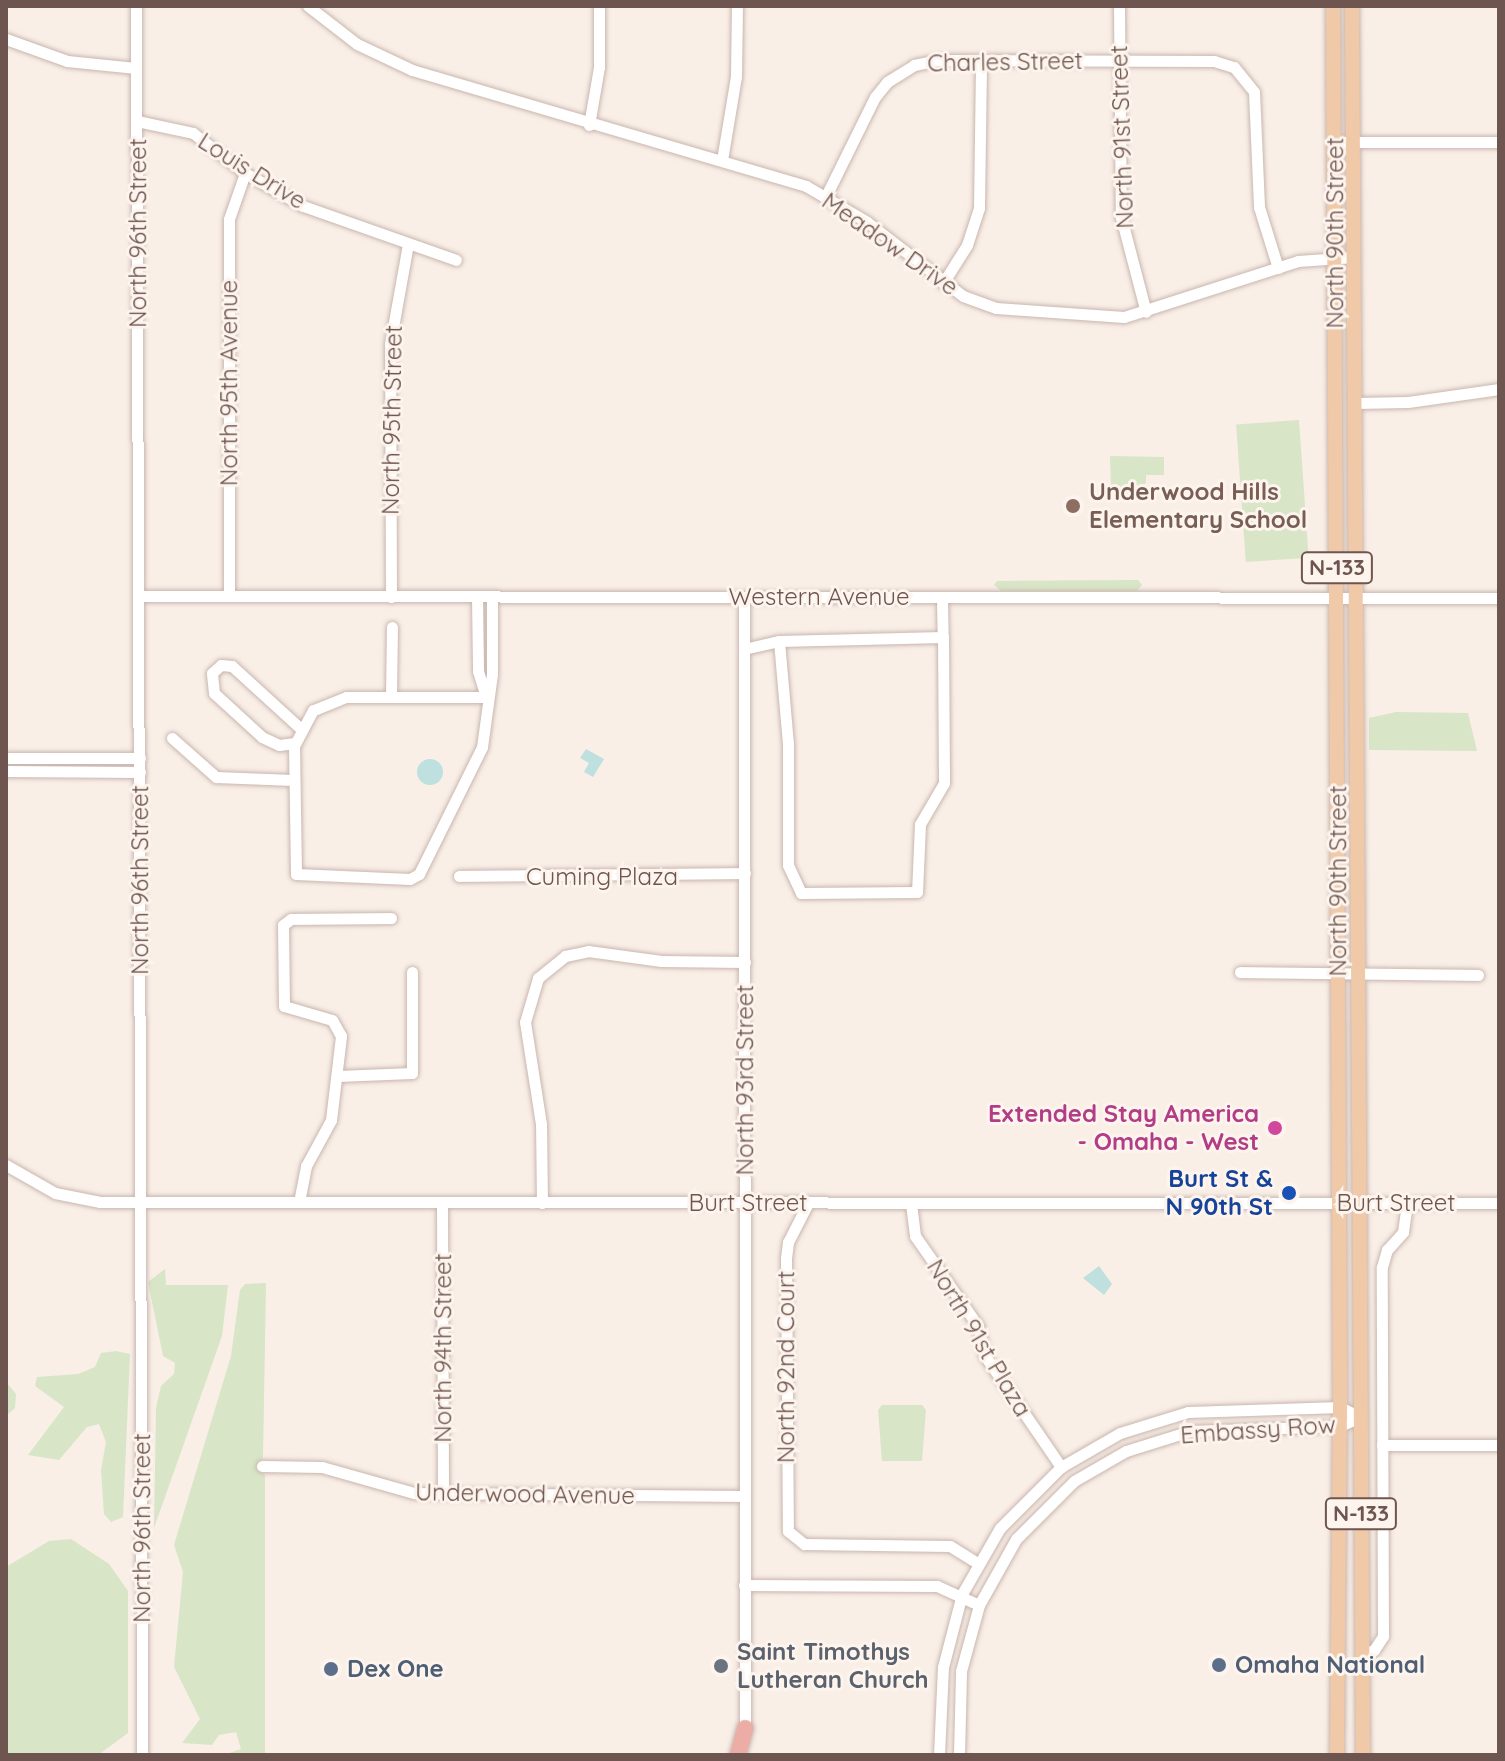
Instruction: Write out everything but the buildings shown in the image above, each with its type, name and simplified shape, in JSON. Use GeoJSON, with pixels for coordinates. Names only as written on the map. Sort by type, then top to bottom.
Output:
{"type":"FeatureCollection","features":[{"type":"Feature","properties":{"kind":"highway"},"geometry":{"type":"LineString","coordinates":[[738,1755],[745,1728]]}},
{"type":"Feature","properties":{"kind":"main road","name":"North 90th Street"},"geometry":{"type":"LineString","coordinates":[[1333,6],[1340,1407],[1337,1755]]}},
{"type":"Feature","properties":{"kind":"main road","name":"North 90th Street"},"geometry":{"type":"LineString","coordinates":[[1352,6],[1363,1755]]}},
{"type":"Feature","properties":{"kind":"street","name":"North 96th Street"},"geometry":{"type":"LineString","coordinates":[[136,6],[142,1755]]}},
{"type":"Feature","properties":{"kind":"street","name":"Meadow Drive"},"geometry":{"type":"LineString","coordinates":[[308,6],[382,58],[589,125],[722,160],[826,196],[943,283],[976,302],[1019,313],[1120,317],[1146,312],[1278,268],[1335,257],[1354,257]]}},
{"type":"Feature","properties":{"kind":"street"},"geometry":{"type":"LineString","coordinates":[[589,125],[599,67],[599,6]]}},
{"type":"Feature","properties":{"kind":"street"},"geometry":{"type":"LineString","coordinates":[[722,160],[736,76],[737,6]]}},
{"type":"Feature","properties":{"kind":"street","name":"North 91st Street"},"geometry":{"type":"LineString","coordinates":[[1119,6],[1121,217],[1146,312]]}},
{"type":"Feature","properties":{"kind":"street"},"geometry":{"type":"LineString","coordinates":[[6,39],[67,61],[136,68]]}},
{"type":"Feature","properties":{"kind":"street"},"geometry":{"type":"LineString","coordinates":[[943,283],[967,245],[979,208],[981,60]]}},
{"type":"Feature","properties":{"kind":"street","name":"Charles Street"},"geometry":{"type":"LineString","coordinates":[[826,196],[887,82],[924,62],[1211,61],[1234,67],[1254,92],[1259,207],[1278,268]]}},
{"type":"Feature","properties":{"kind":"street","name":"Louis Drive"},"geometry":{"type":"LineString","coordinates":[[137,121],[193,133],[245,173],[303,206],[456,260]]}},
{"type":"Feature","properties":{"kind":"street"},"geometry":{"type":"LineString","coordinates":[[1334,142],[1499,142]]}},
{"type":"Feature","properties":{"kind":"street","name":"North 95th Avenue"},"geometry":{"type":"LineString","coordinates":[[229,596],[229,219],[245,173]]}},
{"type":"Feature","properties":{"kind":"street","name":"North 95th Street"},"geometry":{"type":"LineString","coordinates":[[391,597],[390,344],[408,244]]}},
{"type":"Feature","properties":{"kind":"street"},"geometry":{"type":"LineString","coordinates":[[1355,403],[1408,402],[1499,389]]}},
{"type":"Feature","properties":{"kind":"street","name":"Western Avenue"},"geometry":{"type":"LineString","coordinates":[[138,596],[1499,598]]}},
{"type":"Feature","properties":{"kind":"street"},"geometry":{"type":"LineString","coordinates":[[477,597],[478,671],[486,697]]}},
{"type":"Feature","properties":{"kind":"street"},"geometry":{"type":"LineString","coordinates":[[486,697],[330,700],[313,710],[300,728],[295,743],[296,874],[415,877],[478,760],[492,674],[492,597]]}},
{"type":"Feature","properties":{"kind":"street","name":"North 93rd Street"},"geometry":{"type":"LineString","coordinates":[[744,597],[745,1755]]}},
{"type":"Feature","properties":{"kind":"street"},"geometry":{"type":"LineString","coordinates":[[779,641],[788,744],[788,865],[801,893],[917,892],[920,824],[944,783],[942,598]]}},
{"type":"Feature","properties":{"kind":"street"},"geometry":{"type":"LineString","coordinates":[[391,697],[392,627]]}},
{"type":"Feature","properties":{"kind":"street"},"geometry":{"type":"LineString","coordinates":[[744,649],[779,641],[943,637]]}},
{"type":"Feature","properties":{"kind":"street"},"geometry":{"type":"LineString","coordinates":[[295,743],[273,744],[262,737],[214,693],[212,673],[221,665],[232,666],[300,728]]}},
{"type":"Feature","properties":{"kind":"street"},"geometry":{"type":"LineString","coordinates":[[172,738],[216,777],[293,780]]}},
{"type":"Feature","properties":{"kind":"street"},"geometry":{"type":"LineString","coordinates":[[6,758],[140,758]]}},
{"type":"Feature","properties":{"kind":"street"},"geometry":{"type":"LineString","coordinates":[[6,771],[140,772]]}},
{"type":"Feature","properties":{"kind":"street","name":"Cuming Plaza"},"geometry":{"type":"LineString","coordinates":[[459,876],[745,873]]}},
{"type":"Feature","properties":{"kind":"street"},"geometry":{"type":"LineString","coordinates":[[299,1202],[306,1166],[331,1120],[341,1036],[335,1023],[292,1011],[282,1001],[283,925],[291,919],[391,918]]}},
{"type":"Feature","properties":{"kind":"street"},"geometry":{"type":"LineString","coordinates":[[542,1203],[541,1124],[525,1011],[532,987],[547,967],[588,951],[661,961],[745,962]]}},
{"type":"Feature","properties":{"kind":"street"},"geometry":{"type":"LineString","coordinates":[[338,1076],[412,1073],[412,972]]}},
{"type":"Feature","properties":{"kind":"street"},"geometry":{"type":"LineString","coordinates":[[1240,972],[1478,975]]}},
{"type":"Feature","properties":{"kind":"street","name":"Burt Street"},"geometry":{"type":"LineString","coordinates":[[6,1165],[73,1199],[141,1202],[1499,1203]]}},
{"type":"Feature","properties":{"kind":"street","name":"North 94th Street"},"geometry":{"type":"LineString","coordinates":[[442,1202],[443,1494]]}},
{"type":"Feature","properties":{"kind":"street","name":"North 92nd Court"},"geometry":{"type":"LineString","coordinates":[[808,1203],[788,1242],[786,1258],[791,1536],[804,1544],[950,1546],[977,1563]]}},
{"type":"Feature","properties":{"kind":"street","name":"North 91st Plaza"},"geometry":{"type":"LineString","coordinates":[[911,1203],[915,1236],[978,1326],[985,1356],[1061,1467]]}},
{"type":"Feature","properties":{"kind":"street"},"geometry":{"type":"LineString","coordinates":[[1361,1655],[1374,1650],[1383,1636],[1382,1267],[1406,1224],[1407,1203]]}},
{"type":"Feature","properties":{"kind":"street","name":"Embassy Row"},"geometry":{"type":"LineString","coordinates":[[939,1755],[943,1667],[962,1594],[977,1563],[1014,1510],[1061,1467],[1120,1433],[1188,1412],[1340,1407],[1360,1417]]}},
{"type":"Feature","properties":{"kind":"street","name":"Embassy Row"},"geometry":{"type":"LineString","coordinates":[[959,1755],[961,1671],[979,1605],[1002,1560],[1035,1517],[1074,1481],[1126,1451],[1204,1429],[1340,1426],[1360,1417]]}},
{"type":"Feature","properties":{"kind":"street"},"geometry":{"type":"LineString","coordinates":[[1382,1445],[1499,1445]]}},
{"type":"Feature","properties":{"kind":"street","name":"Underwood Avenue"},"geometry":{"type":"LineString","coordinates":[[262,1466],[322,1467],[397,1491],[443,1494],[744,1496]]}},
{"type":"Feature","properties":{"kind":"street"},"geometry":{"type":"LineString","coordinates":[[744,1585],[929,1586],[962,1594],[979,1605]]}},
{"type":"Feature","properties":{"kind":"street"},"geometry":{"type":"LineString","coordinates":[[943,1667],[961,1671]]}},
{"type":"Feature","properties":{"kind":"green space"},"geometry":{"type":"Polygon","coordinates":[[[1299,420],[1309,558],[1246,562],[1236,424],[1299,420]]]}},
{"type":"Feature","properties":{"kind":"green space"},"geometry":{"type":"Polygon","coordinates":[[[1110,456],[1164,457],[1164,475],[1146,475],[1146,483],[1131,494],[1118,493],[1111,485],[1110,456]]]}},
{"type":"Feature","properties":{"kind":"green space"},"geometry":{"type":"Polygon","coordinates":[[[1138,580],[1142,585],[1137,591],[1001,591],[994,585],[997,581],[1138,580]]]}},
{"type":"Feature","properties":{"kind":"green space"},"geometry":{"type":"Polygon","coordinates":[[[1396,712],[1468,713],[1477,751],[1369,750],[1369,718],[1396,712]]]}},
{"type":"Feature","properties":{"kind":"green space"},"geometry":{"type":"Polygon","coordinates":[[[165,1269],[166,1285],[228,1285],[222,1336],[154,1528],[156,1408],[161,1386],[174,1374],[175,1363],[163,1356],[148,1282],[165,1269]]]}},
{"type":"Feature","properties":{"kind":"green space"},"geometry":{"type":"Polygon","coordinates":[[[266,1283],[263,1458],[258,1468],[265,1475],[265,1755],[224,1755],[241,1749],[236,1732],[219,1735],[212,1745],[182,1743],[200,1719],[174,1667],[183,1572],[174,1545],[231,1356],[240,1290],[245,1284],[266,1283]]]}},
{"type":"Feature","properties":{"kind":"green space"},"geometry":{"type":"Polygon","coordinates":[[[116,1351],[130,1354],[123,1517],[111,1522],[104,1514],[101,1470],[106,1442],[99,1424],[87,1427],[59,1460],[28,1455],[64,1407],[35,1386],[37,1377],[78,1374],[95,1367],[101,1353],[116,1351]]]}},
{"type":"Feature","properties":{"kind":"green space"},"geometry":{"type":"Polygon","coordinates":[[[6,1382],[16,1394],[15,1408],[6,1416],[6,1382]]]}},
{"type":"Feature","properties":{"kind":"green space"},"geometry":{"type":"Polygon","coordinates":[[[882,1405],[922,1405],[926,1410],[922,1461],[882,1461],[878,1410],[882,1405]]]}},
{"type":"Feature","properties":{"kind":"green space"},"geometry":{"type":"Polygon","coordinates":[[[71,1539],[109,1564],[128,1591],[128,1733],[98,1755],[6,1755],[6,1567],[49,1541],[71,1539]]]}},
{"type":"Feature","properties":{"kind":"water"},"geometry":{"type":"Polygon","coordinates":[[[586,749],[604,759],[593,777],[584,772],[589,763],[580,758],[586,749]]]}},
{"type":"Feature","properties":{"kind":"water"},"geometry":{"type":"Polygon","coordinates":[[[430,759],[439,763],[443,772],[439,781],[430,785],[421,781],[417,772],[421,763],[430,759]]]}},
{"type":"Feature","properties":{"kind":"water"},"geometry":{"type":"Polygon","coordinates":[[[1099,1266],[1112,1284],[1104,1295],[1083,1278],[1099,1266]]]}},
{"type":"Feature","properties":{"kind":"place","name":"Underwood Hills Elementary School"},"geometry":{"type":"Point","coordinates":[1073,506]}},
{"type":"Feature","properties":{"kind":"place","name":"Extended Stay America - Omaha - West"},"geometry":{"type":"Point","coordinates":[1275,1128]}},
{"type":"Feature","properties":{"kind":"place","name":"Burt St & N 90th St"},"geometry":{"type":"Point","coordinates":[1289,1193]}},
{"type":"Feature","properties":{"kind":"place","name":"Omaha National"},"geometry":{"type":"Point","coordinates":[1219,1665]}},
{"type":"Feature","properties":{"kind":"place","name":"Saint Timothys Lutheran Church"},"geometry":{"type":"Point","coordinates":[721,1666]}},
{"type":"Feature","properties":{"kind":"place","name":"Dex One"},"geometry":{"type":"Point","coordinates":[331,1669]}}]}
